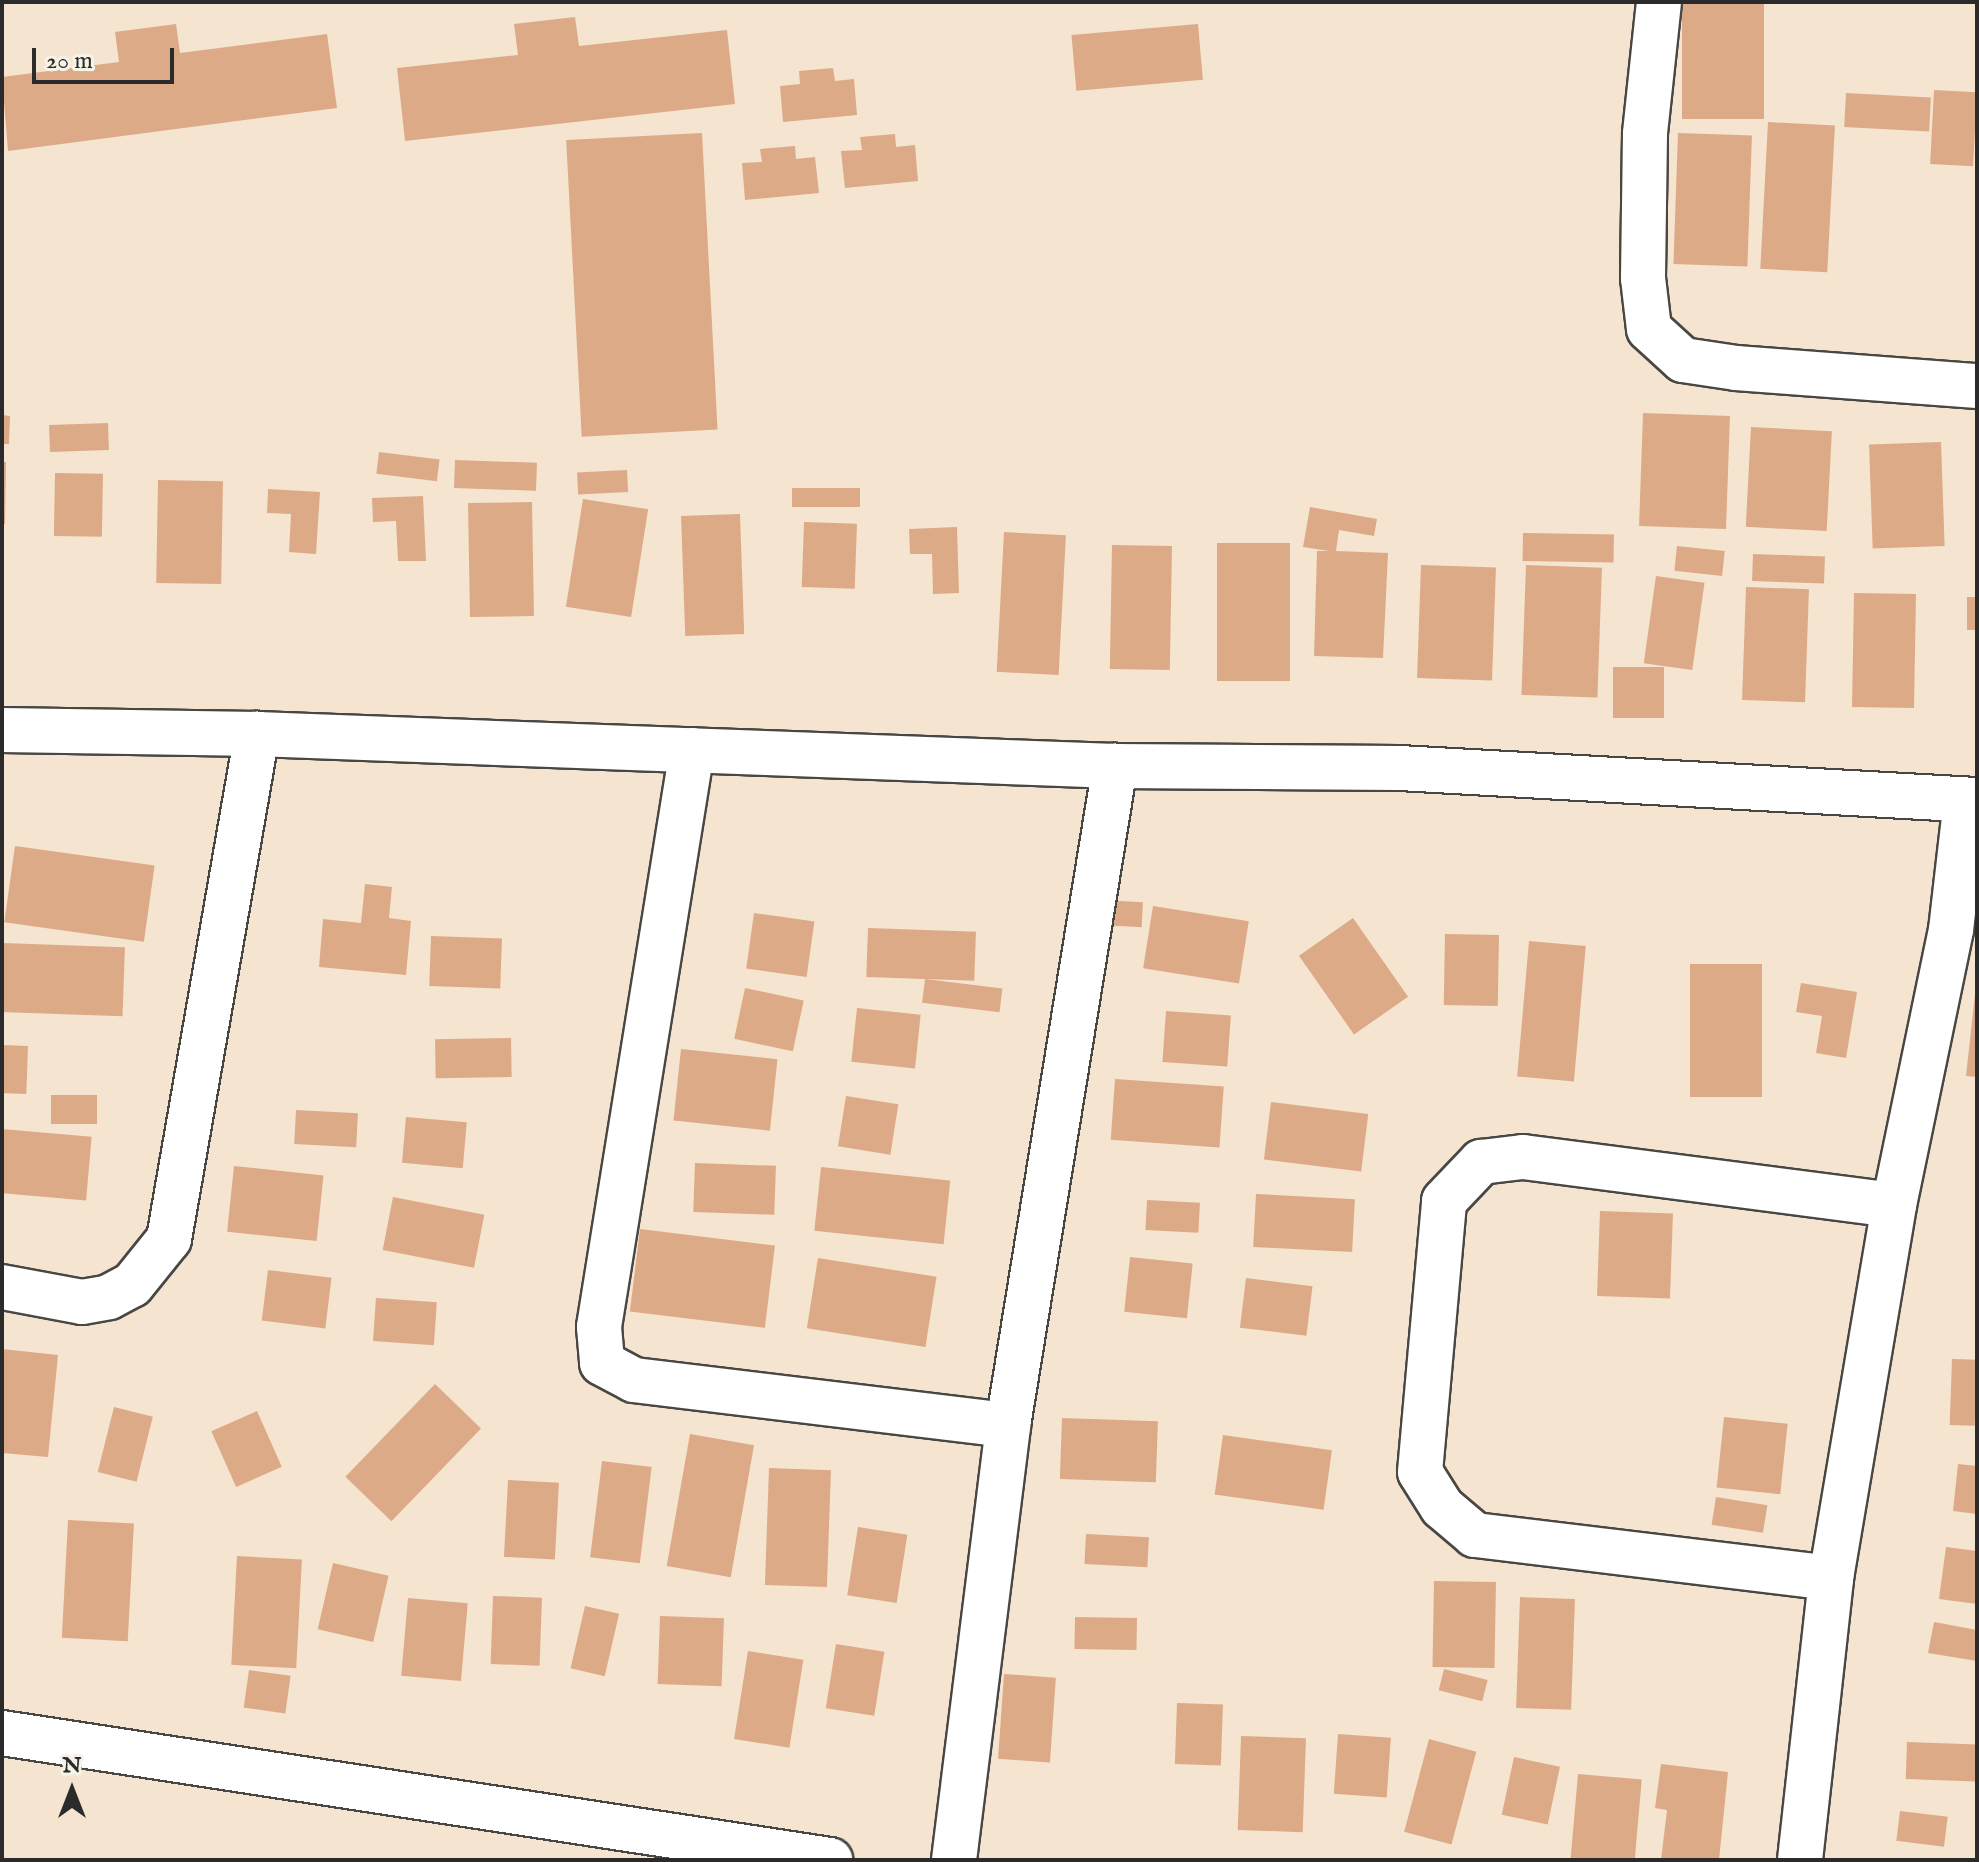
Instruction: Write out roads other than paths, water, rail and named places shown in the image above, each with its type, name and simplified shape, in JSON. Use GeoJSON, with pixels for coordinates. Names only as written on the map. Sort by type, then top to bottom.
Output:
{"type":"FeatureCollection","features":[{"type":"Feature","properties":{"kind":"street"},"geometry":{"type":"LineString","coordinates":[[1659,2],[1645,134],[1643,278],[1649,329],[1683,360],[1736,368],[1977,386]]}},
{"type":"Feature","properties":{"kind":"street"},"geometry":{"type":"LineString","coordinates":[[2,730],[257,734],[1115,766],[1399,768],[1971,800],[1951,930],[1894,1205],[1831,1578],[1800,1860]]}},
{"type":"Feature","properties":{"kind":"street"},"geometry":{"type":"LineString","coordinates":[[2,1287],[82,1302],[109,1297],[132,1285],[169,1239],[257,734]]}},
{"type":"Feature","properties":{"kind":"street"},"geometry":{"type":"LineString","coordinates":[[692,750],[599,1327],[602,1363],[634,1380],[1008,1425]]}},
{"type":"Feature","properties":{"kind":"street"},"geometry":{"type":"LineString","coordinates":[[954,1860],[1008,1425],[1115,766]]}},
{"type":"Feature","properties":{"kind":"street"},"geometry":{"type":"LineString","coordinates":[[1831,1578],[1475,1535],[1442,1507],[1420,1472],[1444,1201],[1481,1162],[1523,1157],[1894,1205]]}},
{"type":"Feature","properties":{"kind":"street"},"geometry":{"type":"LineString","coordinates":[[2,1733],[830,1860]]}}]}
